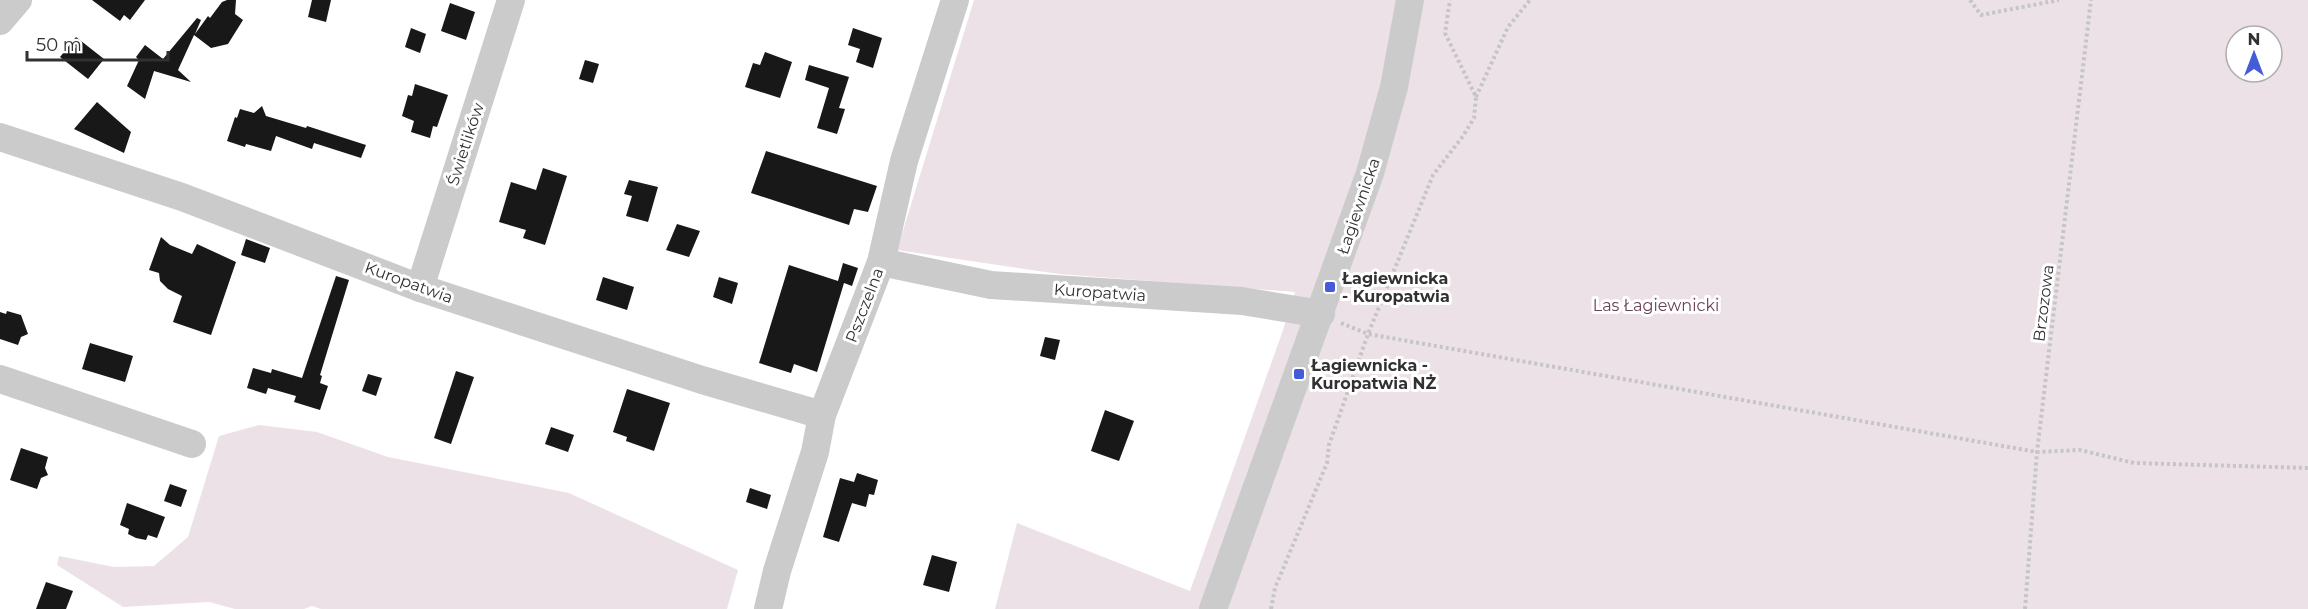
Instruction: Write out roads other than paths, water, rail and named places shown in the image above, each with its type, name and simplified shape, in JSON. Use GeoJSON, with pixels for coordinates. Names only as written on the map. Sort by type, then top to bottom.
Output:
{"type":"FeatureCollection","features":[{"type":"Feature","properties":{"kind":"street"},"geometry":{"type":"LineString","coordinates":[[0,21],[18,0]]}},
{"type":"Feature","properties":{"kind":"street","name":"Świetlików"},"geometry":{"type":"LineString","coordinates":[[420,288],[510,0]]}},
{"type":"Feature","properties":{"kind":"street","name":"Pszczelna"},"geometry":{"type":"LineString","coordinates":[[768,609],[777,571],[815,452],[822,415],[881,262],[904,161],[955,0]]}},
{"type":"Feature","properties":{"kind":"street","name":"Łagiewnicka"},"geometry":{"type":"LineString","coordinates":[[1213,609],[1370,173],[1383,131],[1403,43],[1410,0]]}},
{"type":"Feature","properties":{"kind":"street","name":"Kuropatwia"},"geometry":{"type":"LineString","coordinates":[[0,137],[182,197],[420,288],[702,380],[822,415]]}},
{"type":"Feature","properties":{"kind":"street","name":"Kuropatwia"},"geometry":{"type":"LineString","coordinates":[[881,262],[992,285],[1242,301],[1321,314]]}},
{"type":"Feature","properties":{"kind":"street"},"geometry":{"type":"LineString","coordinates":[[0,379],[192,444]]}},
{"type":"Feature","properties":{"kind":"place","name":"Łagiewnicka - Kuropatwia"},"geometry":{"type":"Point","coordinates":[1330,287]}},
{"type":"Feature","properties":{"kind":"place","name":"Łagiewnicka - Kuropatwia NŻ"},"geometry":{"type":"Point","coordinates":[1299,374]}},
{"type":"Feature","properties":{"kind":"park label","name":"Las Łagiewnicki"},"geometry":{"type":"Point","coordinates":[1656,305]}}]}
